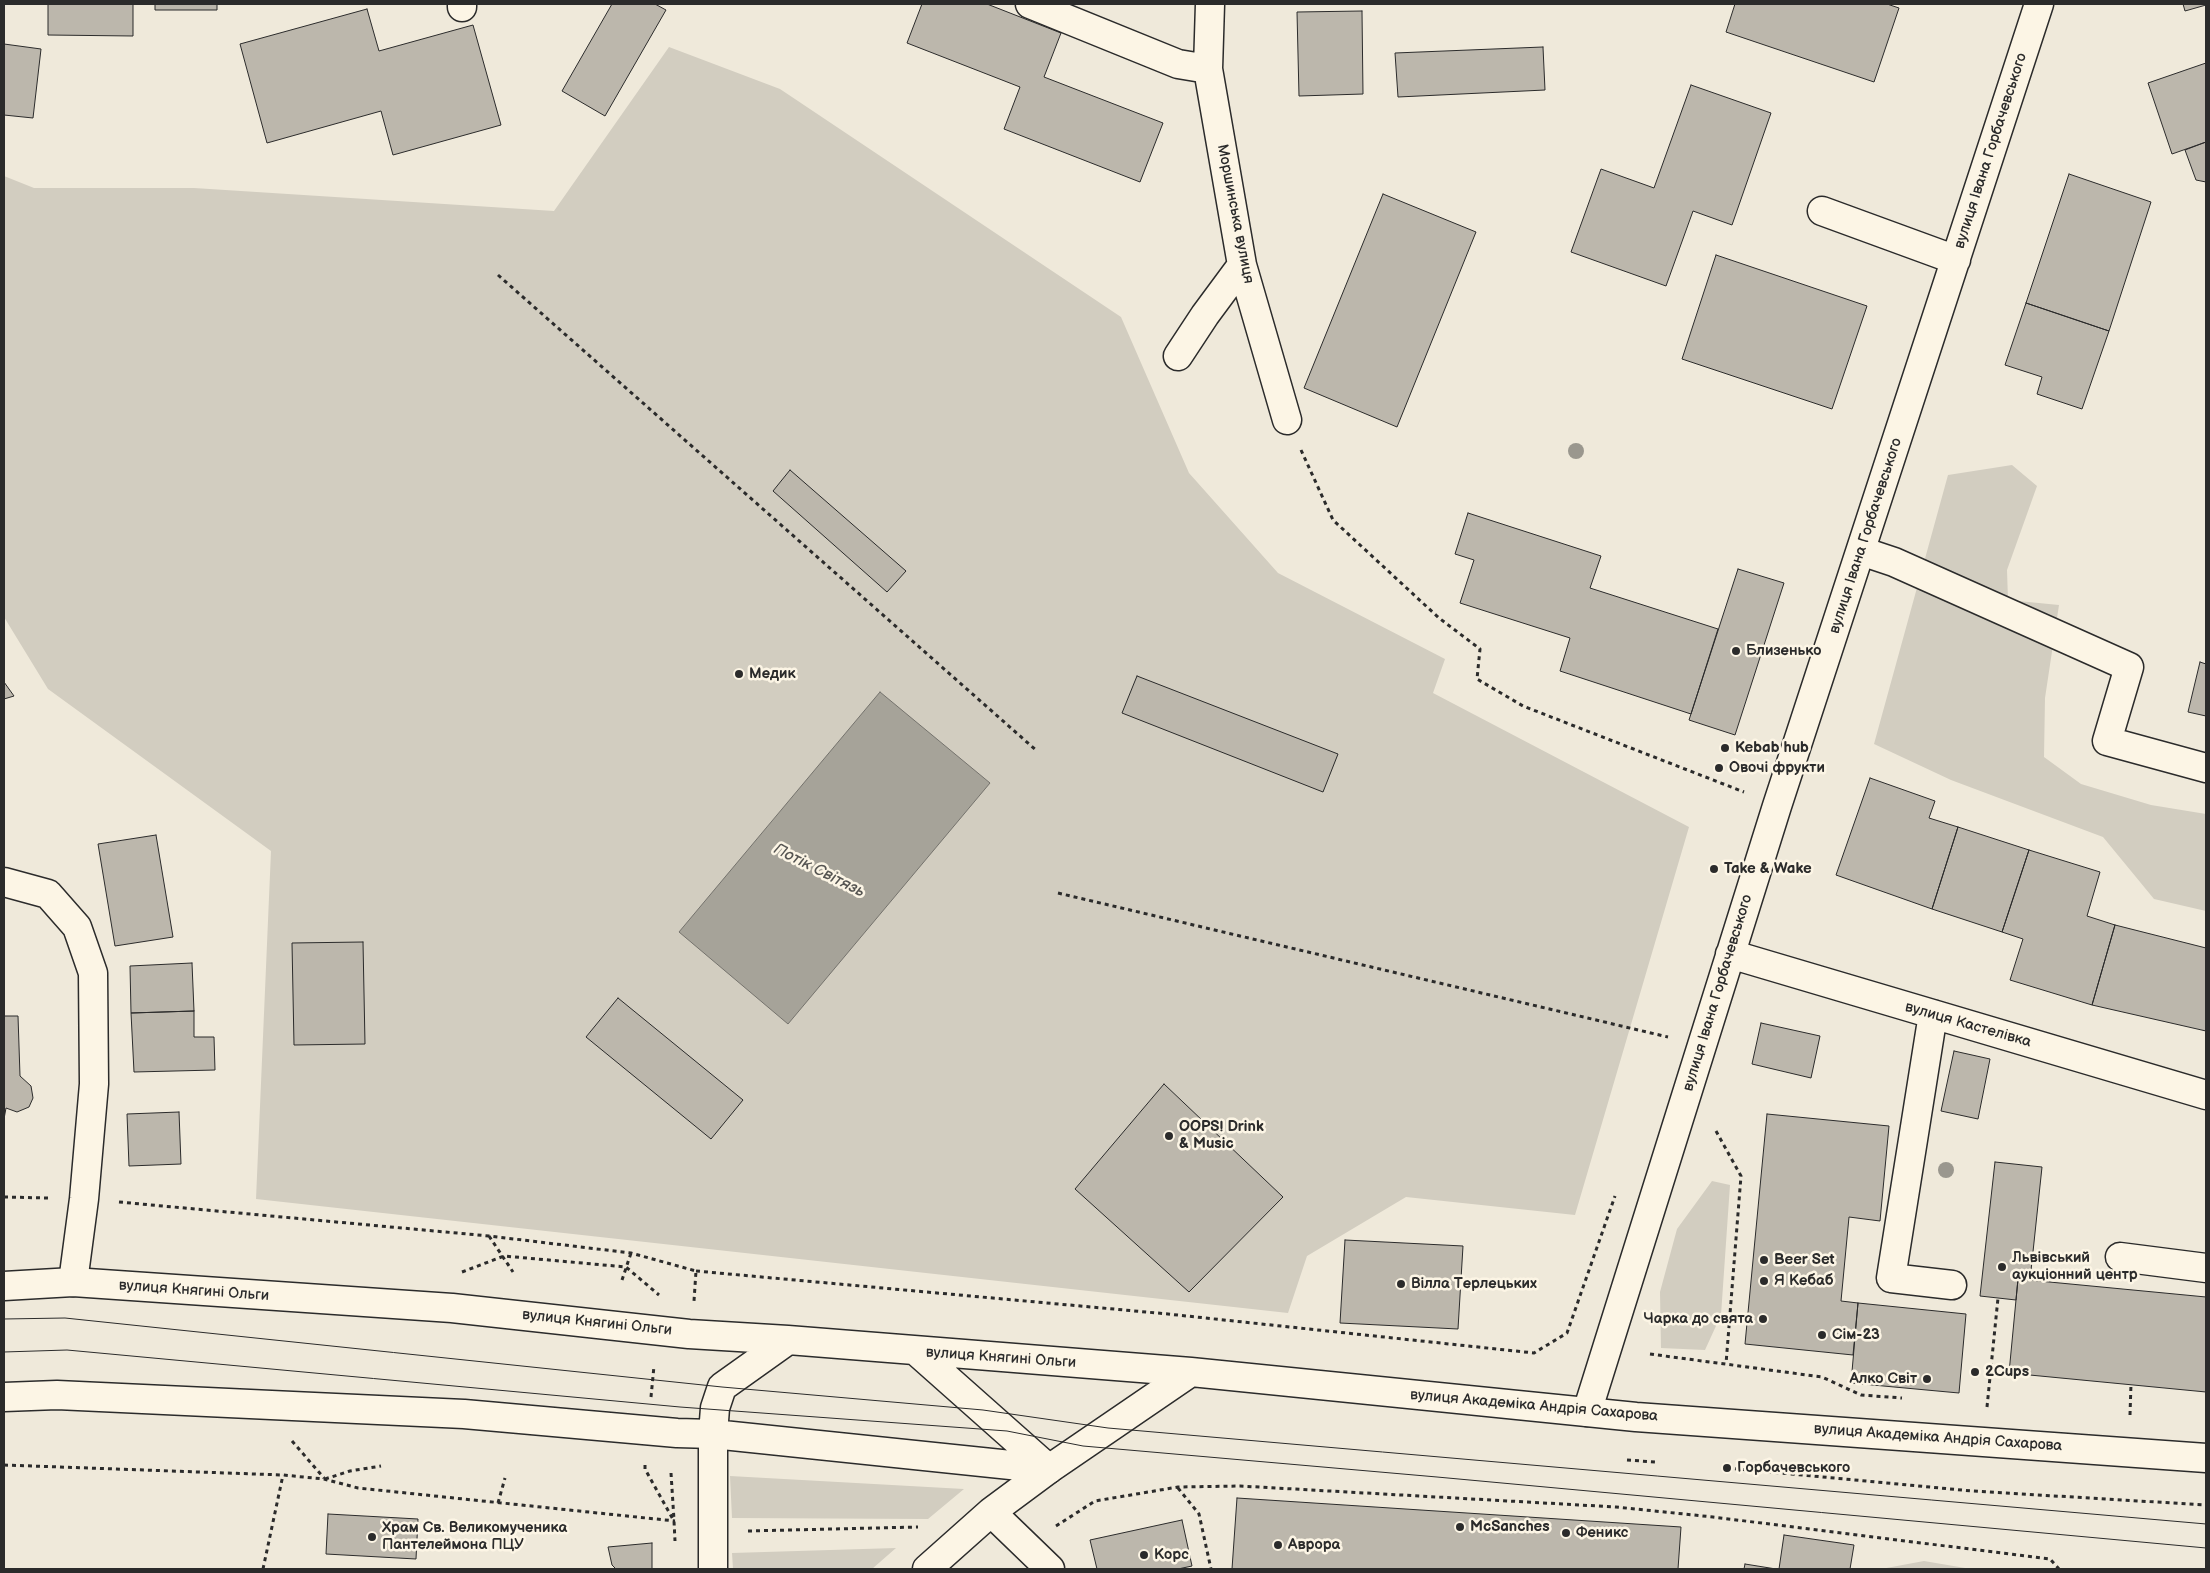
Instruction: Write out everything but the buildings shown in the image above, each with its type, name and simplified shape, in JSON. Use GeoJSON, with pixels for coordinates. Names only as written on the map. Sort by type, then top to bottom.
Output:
{"type":"FeatureCollection","features":[{"type":"Feature","properties":{"kind":"main road"},"geometry":{"type":"LineString","coordinates":[[1030,4],[1178,64],[1208,69]]}},
{"type":"Feature","properties":{"kind":"main road","name":"Моршинська вулиця"},"geometry":{"type":"LineString","coordinates":[[1210,4],[1208,69],[1242,266],[1287,420]]}},
{"type":"Feature","properties":{"kind":"main road","name":"вулиця Івана Горбачевського"},"geometry":{"type":"LineString","coordinates":[[1587,1412],[1777,806],[2039,4]]}},
{"type":"Feature","properties":{"kind":"main road"},"geometry":{"type":"LineString","coordinates":[[1822,211],[1956,260]]}},
{"type":"Feature","properties":{"kind":"main road"},"geometry":{"type":"LineString","coordinates":[[1178,356],[1205,314],[1242,266]]}},
{"type":"Feature","properties":{"kind":"main road"},"geometry":{"type":"LineString","coordinates":[[1861,552],[1894,562],[2129,667],[2107,741],[2206,768]]}},
{"type":"Feature","properties":{"kind":"main road"},"geometry":{"type":"LineString","coordinates":[[4,882],[48,894],[77,927],[93,973],[94,1084],[84,1199],[72,1282]]}},
{"type":"Feature","properties":{"kind":"main road","name":"вулиця Кастелівка"},"geometry":{"type":"LineString","coordinates":[[1730,954],[2206,1095]]}},
{"type":"Feature","properties":{"kind":"main road"},"geometry":{"type":"LineString","coordinates":[[1933,1014],[1891,1278],[1952,1284]]}},
{"type":"Feature","properties":{"kind":"main road"},"geometry":{"type":"LineString","coordinates":[[2120,1257],[2206,1268]]}},
{"type":"Feature","properties":{"kind":"main road","name":"вулиця Княгині Ольги"},"geometry":{"type":"LineString","coordinates":[[4,1286],[72,1282],[452,1308],[689,1334],[1191,1372]]}},
{"type":"Feature","properties":{"kind":"main road"},"geometry":{"type":"LineString","coordinates":[[713,1569],[712,1434],[715,1408],[722,1387],[788,1340]]}},
{"type":"Feature","properties":{"kind":"main road"},"geometry":{"type":"LineString","coordinates":[[916,1351],[1049,1469]]}},
{"type":"Feature","properties":{"kind":"main road"},"geometry":{"type":"LineString","coordinates":[[927,1569],[991,1512],[1049,1469],[1191,1372]]}},
{"type":"Feature","properties":{"kind":"main road","name":"вулиця Академіка Андрія Сахарова"},"geometry":{"type":"LineString","coordinates":[[1191,1372],[1587,1412],[2206,1458]]}},
{"type":"Feature","properties":{"kind":"main road"},"geometry":{"type":"LineString","coordinates":[[4,1397],[57,1395],[455,1413],[712,1434],[1049,1469]]}},
{"type":"Feature","properties":{"kind":"main road"},"geometry":{"type":"LineString","coordinates":[[991,1512],[1050,1569]]}},
{"type":"Feature","properties":{"kind":"path"},"geometry":{"type":"LineString","coordinates":[[498,275],[1037,751]]}},
{"type":"Feature","properties":{"kind":"path"},"geometry":{"type":"LineString","coordinates":[[1287,420],[1333,520],[1439,618],[1480,649],[1477,679],[1524,706],[1777,806]]}},
{"type":"Feature","properties":{"kind":"path"},"geometry":{"type":"LineString","coordinates":[[1058,893],[1671,1038]]}},
{"type":"Feature","properties":{"kind":"path"},"geometry":{"type":"LineString","coordinates":[[1716,1131],[1741,1176],[1726,1364]]}},
{"type":"Feature","properties":{"kind":"path"},"geometry":{"type":"LineString","coordinates":[[4,1197],[84,1199],[489,1236],[631,1254],[696,1271],[1168,1314],[1534,1353],[1567,1333]]}},
{"type":"Feature","properties":{"kind":"path"},"geometry":{"type":"LineString","coordinates":[[489,1236],[513,1272]]}},
{"type":"Feature","properties":{"kind":"path"},"geometry":{"type":"LineString","coordinates":[[622,1280],[631,1254]]}},
{"type":"Feature","properties":{"kind":"path"},"geometry":{"type":"LineString","coordinates":[[458,1274],[504,1256],[626,1267],[660,1296],[645,1469],[674,1521]]}},
{"type":"Feature","properties":{"kind":"path"},"geometry":{"type":"LineString","coordinates":[[694,1301],[696,1271]]}},
{"type":"Feature","properties":{"kind":"path"},"geometry":{"type":"LineString","coordinates":[[1988,1406],[1998,1298]]}},
{"type":"Feature","properties":{"kind":"path"},"geometry":{"type":"LineString","coordinates":[[1650,1354],[1822,1377],[1860,1394],[1909,1399]]}},
{"type":"Feature","properties":{"kind":"path"},"geometry":{"type":"LineString","coordinates":[[2130,1415],[2131,1384]]}},
{"type":"Feature","properties":{"kind":"path"},"geometry":{"type":"LineString","coordinates":[[1978,1406],[1997,1407]]}},
{"type":"Feature","properties":{"kind":"path"},"geometry":{"type":"LineString","coordinates":[[2120,1414],[2139,1416]]}},
{"type":"Feature","properties":{"kind":"path"},"geometry":{"type":"LineString","coordinates":[[1627,1460],[1654,1462]]}},
{"type":"Feature","properties":{"kind":"path"},"geometry":{"type":"LineString","coordinates":[[4,1465],[283,1475],[324,1479],[358,1488],[674,1521],[683,1524]]}},
{"type":"Feature","properties":{"kind":"path"},"geometry":{"type":"LineString","coordinates":[[324,1479],[350,1471],[381,1466]]}},
{"type":"Feature","properties":{"kind":"path"},"geometry":{"type":"LineString","coordinates":[[1727,1468],[1972,1490],[2206,1505]]}},
{"type":"Feature","properties":{"kind":"path"},"geometry":{"type":"LineString","coordinates":[[672,1473],[676,1550]]}},
{"type":"Feature","properties":{"kind":"path"},"geometry":{"type":"LineString","coordinates":[[263,1569],[283,1475]]}},
{"type":"Feature","properties":{"kind":"path"},"geometry":{"type":"LineString","coordinates":[[498,1503],[505,1478]]}},
{"type":"Feature","properties":{"kind":"path"},"geometry":{"type":"LineString","coordinates":[[1025,1546],[1095,1501],[1178,1487],[1240,1486],[1616,1507],[1756,1522],[2050,1559],[2059,1569]]}},
{"type":"Feature","properties":{"kind":"path"},"geometry":{"type":"LineString","coordinates":[[1178,1487],[1199,1514],[1211,1569]]}},
{"type":"Feature","properties":{"kind":"path"},"geometry":{"type":"LineString","coordinates":[[742,1531],[918,1527]]}},
{"type":"Feature","properties":{"kind":"shaded area","name":"Медик"},"geometry":{"type":"Polygon","coordinates":[[[669,47],[780,89],[1121,317],[1189,473],[1278,573],[1445,659],[1433,693],[1689,827],[1575,1215],[1406,1197],[1307,1256],[1288,1313],[256,1199],[271,851],[48,689],[4,617],[4,176],[34,188],[194,188],[554,211],[669,47]]]}},
{"type":"Feature","properties":{"kind":"shaded area"},"geometry":{"type":"Polygon","coordinates":[[[2012,465],[2037,486],[2007,570],[2008,600],[2059,605],[2045,698],[2044,757],[2081,784],[2151,805],[2206,814],[2206,911],[2154,899],[2103,837],[1951,780],[1874,744],[1948,475],[2012,465]]]}},
{"type":"Feature","properties":{"kind":"shaded area"},"geometry":{"type":"Polygon","coordinates":[[[1712,1181],[1730,1185],[1721,1315],[1705,1350],[1661,1348],[1660,1292],[1677,1229],[1712,1181]]]}},
{"type":"Feature","properties":{"kind":"shaded area"},"geometry":{"type":"Polygon","coordinates":[[[730,1476],[964,1489],[928,1519],[732,1518],[730,1476]]]}},
{"type":"Feature","properties":{"kind":"shaded area"},"geometry":{"type":"Polygon","coordinates":[[[896,1548],[872,1569],[733,1569],[732,1553],[896,1548]]]}},
{"type":"Feature","properties":{"kind":"shaded area"},"geometry":{"type":"Polygon","coordinates":[[[1924,1561],[1971,1569],[1881,1569],[1924,1561]]]}},
{"type":"Feature","properties":{"kind":"water","name":"Потік Світязь"},"geometry":{"type":"Polygon","coordinates":[[[880,692],[990,783],[788,1024],[679,932],[880,692]]]}},
{"type":"Feature","properties":{"kind":"tram line"},"geometry":{"type":"LineString","coordinates":[[4,1319],[65,1318],[722,1387],[983,1410],[1108,1428],[2206,1524]]}},
{"type":"Feature","properties":{"kind":"tram line"},"geometry":{"type":"LineString","coordinates":[[4,1352],[67,1350],[680,1407],[1007,1431],[1083,1446],[2206,1548]]}},
{"type":"Feature","properties":{"kind":"place","name":"Близенько"},"geometry":{"type":"Point","coordinates":[1736,651]}},
{"type":"Feature","properties":{"kind":"place","name":"Медик"},"geometry":{"type":"Point","coordinates":[739,674]}},
{"type":"Feature","properties":{"kind":"place","name":"Kebab hub"},"geometry":{"type":"Point","coordinates":[1725,748]}},
{"type":"Feature","properties":{"kind":"place","name":"Овочі фрукти"},"geometry":{"type":"Point","coordinates":[1719,768]}},
{"type":"Feature","properties":{"kind":"place","name":"Take & Wake"},"geometry":{"type":"Point","coordinates":[1714,869]}},
{"type":"Feature","properties":{"kind":"place","name":"OOPS! Drink & Music"},"geometry":{"type":"Point","coordinates":[1169,1136]}},
{"type":"Feature","properties":{"kind":"place","name":"Beer Set"},"geometry":{"type":"Point","coordinates":[1764,1260]}},
{"type":"Feature","properties":{"kind":"place","name":"Львівський аукціонний центр"},"geometry":{"type":"Point","coordinates":[2002,1267]}},
{"type":"Feature","properties":{"kind":"place","name":"Я Кебаб"},"geometry":{"type":"Point","coordinates":[1764,1281]}},
{"type":"Feature","properties":{"kind":"place","name":"Вілла Терлецьких"},"geometry":{"type":"Point","coordinates":[1401,1284]}},
{"type":"Feature","properties":{"kind":"place","name":"Чарка до свята"},"geometry":{"type":"Point","coordinates":[1763,1319]}},
{"type":"Feature","properties":{"kind":"place","name":"Сім-23"},"geometry":{"type":"Point","coordinates":[1822,1335]}},
{"type":"Feature","properties":{"kind":"place","name":"2Cups"},"geometry":{"type":"Point","coordinates":[1975,1372]}},
{"type":"Feature","properties":{"kind":"place","name":"Алко Світ"},"geometry":{"type":"Point","coordinates":[1927,1379]}},
{"type":"Feature","properties":{"kind":"place","name":"Горбачевського"},"geometry":{"type":"Point","coordinates":[1727,1468]}},
{"type":"Feature","properties":{"kind":"place","name":"McSanches"},"geometry":{"type":"Point","coordinates":[1460,1527]}},
{"type":"Feature","properties":{"kind":"place","name":"Феникс"},"geometry":{"type":"Point","coordinates":[1566,1533]}},
{"type":"Feature","properties":{"kind":"place","name":"Храм Св. Великомученика Пантелеймона ПЦУ"},"geometry":{"type":"Point","coordinates":[372,1537]}},
{"type":"Feature","properties":{"kind":"place","name":"Аврора"},"geometry":{"type":"Point","coordinates":[1278,1545]}},
{"type":"Feature","properties":{"kind":"place","name":"Корс"},"geometry":{"type":"Point","coordinates":[1144,1555]}}]}
